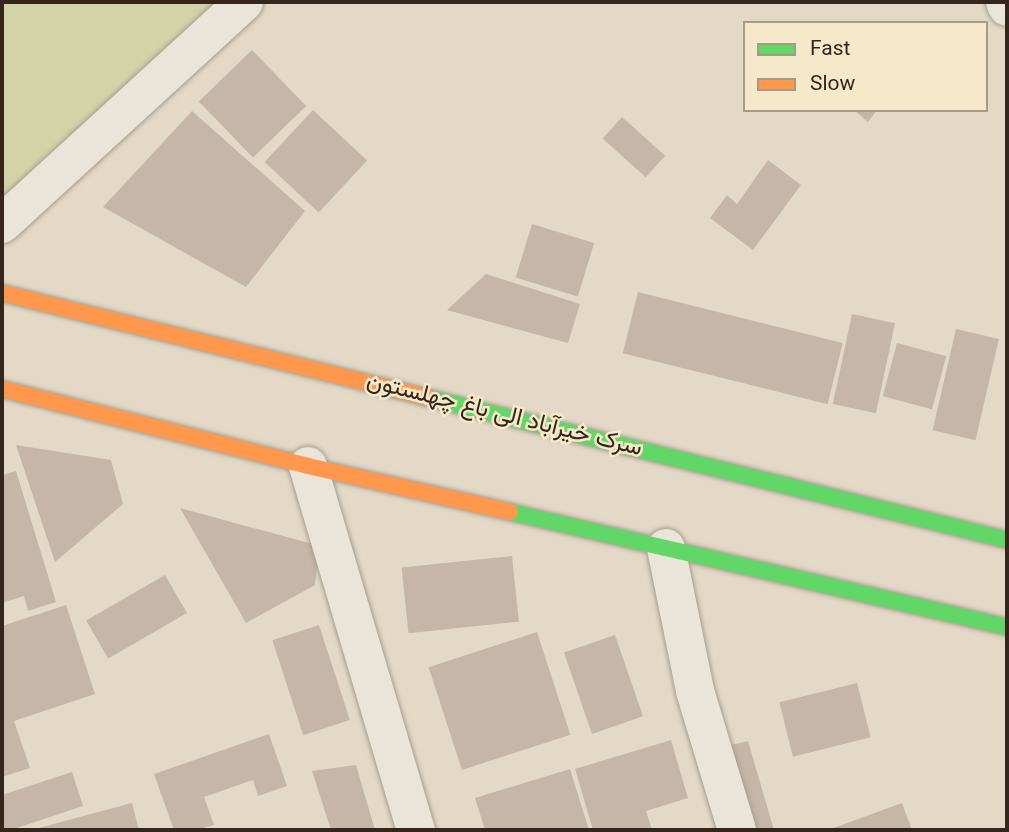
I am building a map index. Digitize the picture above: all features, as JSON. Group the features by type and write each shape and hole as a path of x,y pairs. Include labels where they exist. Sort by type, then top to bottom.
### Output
{"main road":[{"name":"سرک خیرآباد الی باغ چهلستون","path":"2,293 1007,540"},
{"path":"2,389 308,466 1007,627"}],"street":[{"path":"2,223 244,2"},
{"path":"1005,2 1007,7"},
{"path":"308,466 416,830"},
{"path":"666,548 695,691 737,830"}],"shaded area":[{"path":"2,2 248,2 2,223"}],"building":[{"path":"252,50 306,106 253,158 199,101"},
{"path":"313,110 367,160 319,212 265,162"},
{"path":"192,111 305,211 246,287 103,207"},
{"path":"856,112 876,112 868,122"},
{"path":"622,117 665,156 646,177 603,139"},
{"path":"768,160 801,185 753,250 710,218 727,195 737,204"},
{"path":"532,224 594,243 578,297 516,278"},
{"path":"486,274 580,304 568,343 447,310"},
{"path":"638,292 843,343 827,404 623,353"},
{"path":"852,314 895,323 876,413 833,404"},
{"path":"956,329 999,339 975,440 933,430"},
{"path":"897,343 946,356 932,409 883,396"},
{"path":"16,445 111,460 123,504 55,562"},
{"path":"16,471 56,602 28,611 24,596 2,603 2,475"},
{"path":"180,508 320,546 315,585 246,623"},
{"path":"512,556 519,622 409,633 402,568"},
{"path":"165,575 187,613 108,659 86,620"},
{"path":"66,605 95,694 14,721 30,768 2,777 2,626"},
{"path":"319,625 350,720 303,735 272,640"},
{"path":"537,632 570,735 462,770 429,667"},
{"path":"615,635 643,716 592,734 564,653"},
{"path":"857,683 871,737 793,757 779,702"},
{"path":"269,734 287,786 258,796 253,780 204,797 214,825 196,830 174,830 154,774"},
{"path":"671,740 688,798 646,811 652,830 593,830 575,769"},
{"path":"748,741 774,830 755,830 727,746"},
{"path":"356,765 375,830 331,830 312,771"},
{"path":"570,769 589,830 485,830 475,798"},
{"path":"72,772 83,806 11,830 2,830 2,795"},
{"path":"132,803 139,830 35,830 35,829"},
{"path":"902,803 912,830 828,830"}],"traffic: fast":[{"path":"429,398 1007,540"},
{"path":"510,512 1007,627"}],"traffic: slow":[{"path":"2,293 429,398"},
{"path":"2,389 308,466 510,512"}]}
